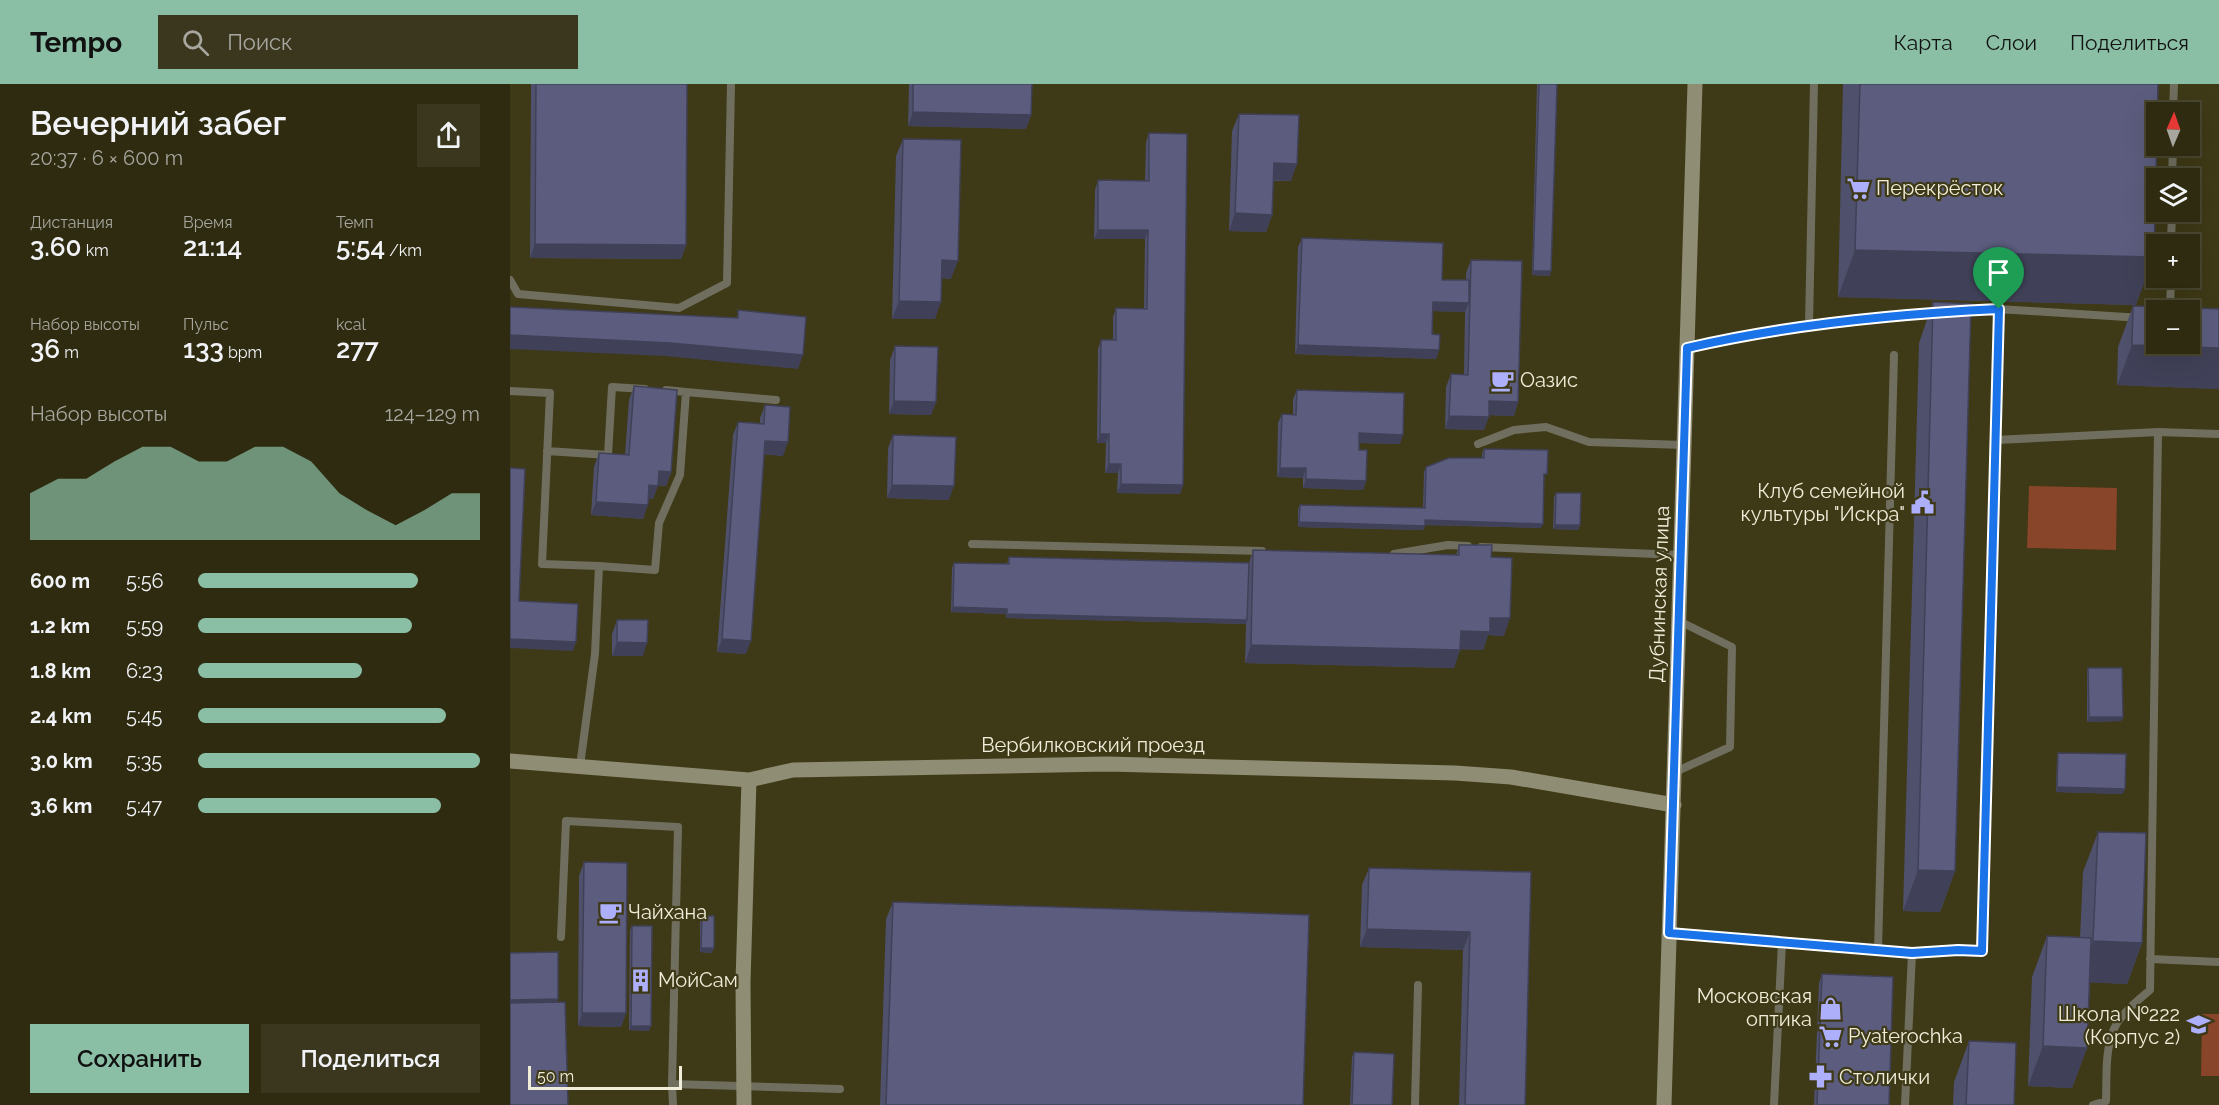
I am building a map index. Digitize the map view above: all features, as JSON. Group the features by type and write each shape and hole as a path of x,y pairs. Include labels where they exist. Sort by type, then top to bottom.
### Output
{"street":[{"name":"Дубнинская улица","path":"1664,1105 1695,84"},
{"name":"Вербилковский проезд","path":"510,761 749,780 793,770 1107,764 1455,773 1511,777 1674,805"},
{"path":"744,1105 744,982 749,780"}],"lane":[{"path":"510,280 518,294 679,308 727,283 731,84"},
{"path":"1809,325 1814,84"},
{"path":"2173,102 2174,84"},
{"path":"1687,348 1750,334 1809,325 1926,312 1999,309 2146,318"},
{"path":"1669,933 1912,953 1982,951 1999,309"},
{"path":"1878,950 1894,355"},
{"path":"547,451 608,455 612,387 776,400"},
{"path":"510,391 550,393 542,564 655,570 659,523 680,475 686,392"},
{"path":"1478,444 1514,430 1546,428 1589,442 1684,445"},
{"path":"1996,440 2158,432 2219,434"},
{"path":"2093,1105 2106,1101 2109,1047 2116,1024 2129,1008 2150,990 2158,432"},
{"path":"972,544 1270,551"},
{"path":"1389,554 1401,554 1448,545 1681,555"},
{"path":"580,766 595,654 599,566"},
{"path":"1675,772 1730,747 1732,647 1679,621"},
{"path":"561,937 566,821 678,827 673,1105"},
{"path":"1774,1105 1782,942"},
{"path":"1905,1105 1912,953"},
{"path":"2150,959 2219,962"},
{"path":"1415,1105 1418,986"},
{"path":"672,1084 840,1089"}],"shaded area":[{"path":"2029,486 2117,488 2116,550 2027,548"},
{"path":"2202,1014 2219,1014 2219,1076 2201,1076"}],"building":[{"path":"536,84 687,84 686,245 535,244"},
{"path":"913,84 1032,84 1031,115 913,112"},
{"path":"1539,84 1557,84 1551,271 1533,271"},
{"path":"1860,84 2158,84 2158,102 2146,102 2146,156 2156,156 2156,168 2146,168 2146,222 2155,222 2155,234 2146,234 2146,257 1855,250"},
{"path":"1239,114 1299,115 1297,164 1274,163 1272,215 1235,213"},
{"path":"1149,133 1187,134 1183,485 1121,484 1121,464 1109,464 1109,434 1100,434 1101,340 1116,340 1116,308 1147,309 1148,230 1098,230 1098,180 1149,181"},
{"path":"903,139 961,140 958,261 942,260 941,302 899,301"},
{"path":"1302,238 1443,243 1442,280 1469,280 1469,303 1433,302 1432,334 1440,335 1439,350 1298,345"},
{"path":"1471,260 1522,261 1518,402 1489,401 1489,417 1449,416 1451,374 1468,375"},
{"path":"1933,302 1971,304 1955,871 1918,870"},
{"path":"2133,306 2146,306 2146,345 2132,345"},
{"path":"510,307 738,318 738,310 806,317 803,355 670,343 510,335"},
{"path":"2200,308 2219,309 2219,348 2200,347"},
{"path":"895,346 938,347 936,402 894,401"},
{"path":"634,386 677,390 671,472 659,471 658,486 649,485 648,505 596,502 599,453 629,455"},
{"path":"1297,390 1404,393 1403,435 1359,433 1359,450 1367,450 1366,481 1306,479 1306,468 1280,468 1282,414 1296,415"},
{"path":"765,405 790,407 788,442 765,441 751,641 722,639 738,422 764,424"},
{"path":"893,435 956,437 954,486 892,485"},
{"path":"1484,449 1548,450 1547,474 1544,474 1543,524 1425,520 1425,526 1299,522 1300,505 1425,508 1426,467 1449,458 1484,458"},
{"path":"510,468 525,469 519,601 578,604 576,642 510,639"},
{"path":"1556,493 1581,493 1580,525 1555,525"},
{"path":"1459,545 1492,545 1491,557 1512,558 1510,618 1490,618 1490,632 1461,631 1460,650 1251,645 1253,550 1459,555"},
{"path":"1009,557 1249,563 1247,620 1007,614 1007,609 953,607 954,563 1009,564"},
{"path":"617,620 648,620 647,643 617,642"},
{"path":"2088,668 2122,668 2123,717 2089,717"},
{"path":"2058,753 2126,754 2125,789 2057,787"},
{"path":"2098,832 2146,833 2142,943 2093,941"},
{"path":"584,862 627,863 626,1013 582,1013"},
{"path":"1369,868 1531,872 1525,1105 1465,1105 1470,932 1367,929"},
{"path":"893,902 1309,915 1303,1105 886,1105"},
{"path":"702,916 714,916 714,948 701,948"},
{"name":"МойСам","path":"632,926 652,926 651,1026 631,1026"},
{"path":"2047,936 2091,938 2087,1048 2043,1046"},
{"path":"558,952 558,999 510,1000 510,953"},
{"path":"1822,974 1893,977 1889,1105 1817,1105"},
{"path":"565,1002 568,1105 510,1105 510,1003"},
{"path":"1969,1041 2016,1043 2014,1105 1966,1105"},
{"path":"1354,1052 1394,1054 1392,1105 1352,1105"}],"place":[{"name":"Перекрёсток","path":"1858,188"},
{"name":"Оазис","path":"1502,380"},
{"name":"Клуб семейной культуры \"Искра\"","path":"1923,503"},
{"name":"Чайхана","path":"610,912"},
{"name":"МойСам","path":"640,980"},
{"name":"Московская оптика","path":"1830,1008"},
{"name":"Школа №222 (Корпус 2)","path":"2198,1025"},
{"name":"Pyaterochka","path":"1830,1036"},
{"name":"Столички","path":"1821,1077"}],"route":[{"path":"1999,309 1982,951 1912,953 1669,933 1687,348 1750,334 1809,325 1926,312 1999,309"}]}
